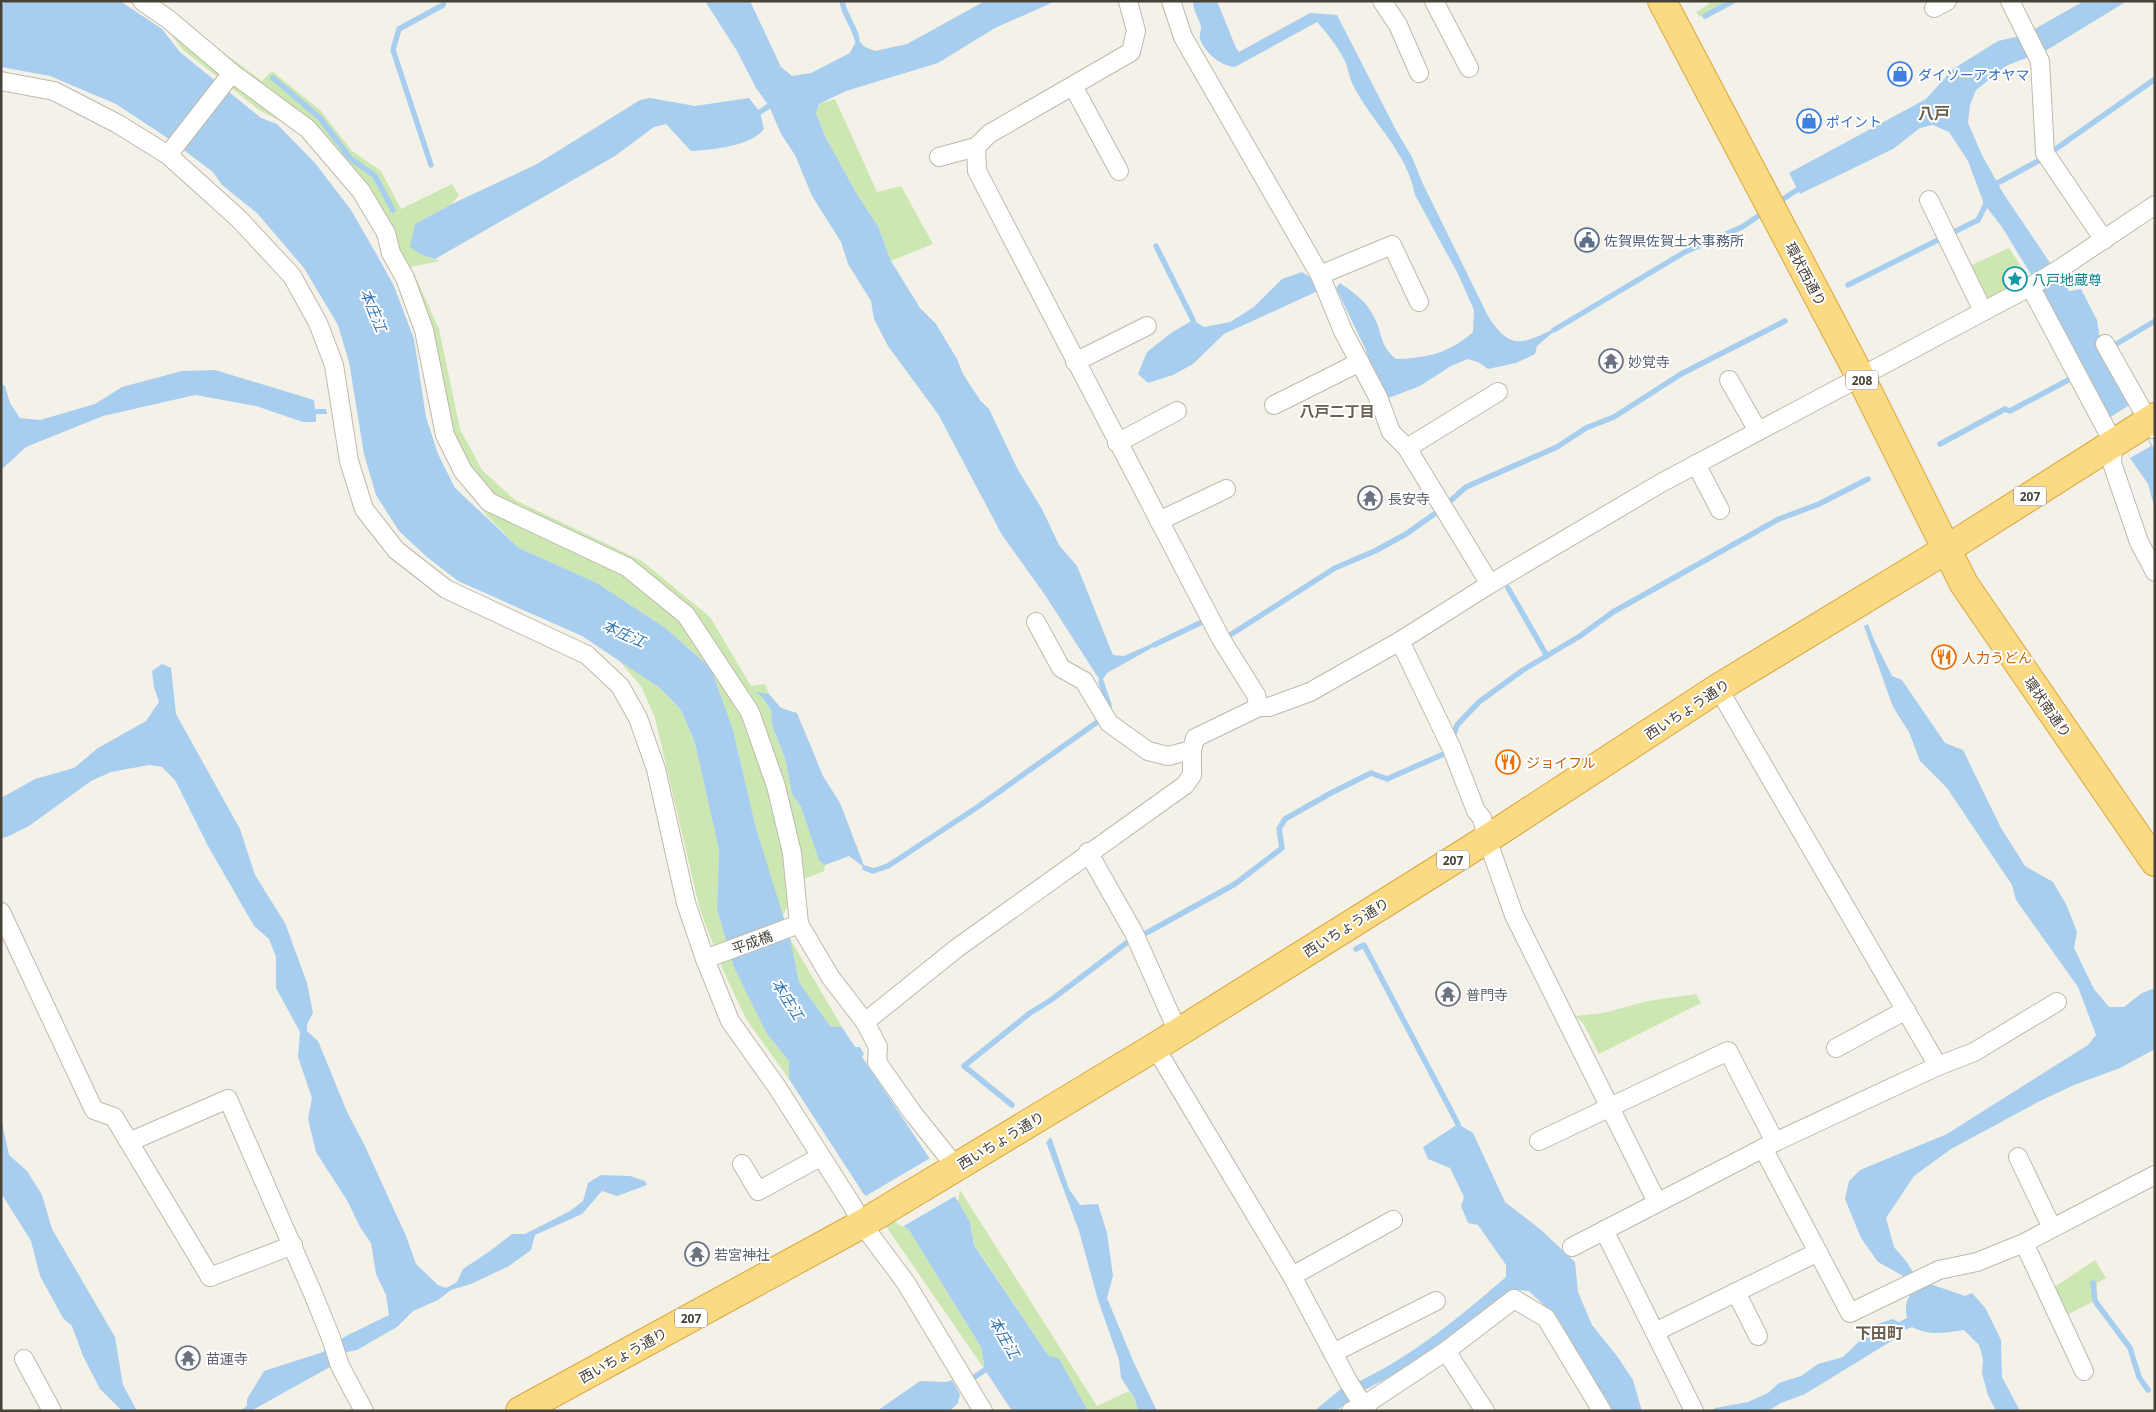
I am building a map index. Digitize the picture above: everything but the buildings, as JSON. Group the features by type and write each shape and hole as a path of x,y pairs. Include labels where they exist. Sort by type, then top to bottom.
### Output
{"highway":[{"name":"環状西通り","path":"1662,1 1860,376 1947,549"},
{"name":"西いちょう通り","path":"528,1409 862,1224 1155,1047 1487,839 1718,688 1947,549 2113,442 2153,423"},
{"name":"環状南通り","path":"1947,549 1964,584 2155,862"}],"street":[{"path":"142,1 232,73 308,129 361,191 386,233 391,253 405,278 424,330 445,435 463,471 489,502 627,568 686,615 750,712 776,786 792,853 799,924 831,978 865,1022 878,1047 877,1062 912,1112 956,1167"},
{"path":"939,157 976,147 989,134 1131,52 1136,32 1128,1"},
{"path":"1171,1 1183,37 1320,275 1343,331 1378,397 1391,432 1407,448 1490,584"},
{"path":"1382,1 1398,25 1419,73"},
{"path":"1434,1 1469,68"},
{"path":"2010,1 2038,57 2046,156 2104,240"},
{"path":"168,155 232,73"},
{"path":"1,81 54,91 118,124 168,155 239,219 292,276 318,323 334,366 349,460 364,509 396,550 446,590 587,655 620,686 638,718 656,769 686,903 705,959 730,1020 777,1087 852,1205 862,1224 906,1283 979,1407"},
{"path":"1073,86 1119,171"},
{"path":"976,147 977,171 1218,634 1256,695 1259,707"},
{"path":"1929,200 1983,311"},
{"path":"865,1022 957,948 1088,852 1185,785 1192,775 1192,750 1195,738 1259,707 1269,707 1310,692 1400,641 1490,584 1661,483 2061,268 2155,205"},
{"path":"1320,275 1392,245 1419,302"},
{"path":"2031,285 2113,442 2112,463 2140,542 2155,572"},
{"path":"1075,362 1147,326"},
{"path":"2105,344 2153,423"},
{"path":"1274,405 1360,362"},
{"path":"1729,380 1758,430"},
{"path":"1407,448 1498,392"},
{"path":"1117,443 1177,411"},
{"path":"1696,464 1720,510"},
{"path":"1159,521 1226,489"},
{"path":"1036,622 1061,668 1084,681 1105,718 1148,751 1168,756 1192,750"},
{"path":"1400,641 1450,745 1476,812 1482,818 1487,839 1514,916 1657,1202"},
{"path":"1718,688 1938,1066"},
{"path":"1088,852 1136,937 1178,1032"},
{"path":"1,912 94,1110 114,1117 210,1277 293,1245"},
{"name":"平成橋","path":"705,959 799,924"},
{"path":"1572,1247 1769,1145 1938,1066 1974,1052 2057,1002"},
{"path":"1836,1048 1906,1010"},
{"path":"1155,1047 1292,1276 1360,1407 1446,1351 1514,1300 1546,1318 1602,1411"},
{"path":"1539,1141 1728,1050 1818,1252 1850,1313 1939,1270 1977,1262 2024,1243 2155,1175"},
{"path":"129,1142 228,1098 293,1245 331,1338 340,1366 364,1411"},
{"path":"742,1164 758,1191 820,1156"},
{"path":"2018,1157 2052,1228"},
{"path":"1292,1276 1394,1220"},
{"path":"1604,1230 1694,1411"},
{"path":"2024,1243 2084,1371"},
{"path":"1654,1332 1818,1252"},
{"path":"1736,1292 1758,1336"},
{"path":"1333,1354 1436,1301"},
{"path":"1446,1351 1485,1411"},
{"path":"24,1359 52,1411"}],"green space":[{"path":"128,1 153,1 262,81 272,71 321,111 352,151 381,171 401,209 452,184 459,195 452,204 415,224 420,254 440,261 411,267 439,329 460,429 482,470 515,500 642,561 710,617 751,686 765,684 769,694 756,693 763,698 771,710 772,725 785,758 792,794 801,807 819,859 825,865 824,871 804,879 782,916 756,828 733,730 711,668 664,627 597,583 519,548 487,516 449,463 434,425 417,334 400,282 367,211 303,133 259,110 182,49 165,26"},
{"path":"1708,1 1728,1 1700,17 1696,12 1709,4"},
{"path":"835,99 877,192 901,186 933,244 891,261 878,226 858,196 826,138 816,113 819,104"},
{"path":"2009,248 2030,280 1987,304 1969,266"},
{"path":"616,657 660,688 681,710 695,743 719,850 717,909 767,1034 789,1061 789,1079 746,1019 723,970 700,910 655,718 641,686"},
{"path":"790,939 842,1027 830,1026 799,982"},
{"path":"1696,994 1701,1003 1599,1054 1583,1023 1575,1016 1603,1013 1648,1001"},
{"path":"960,1190 1097,1406 1129,1391 1135,1399 1138,1411 1088,1411 974,1244 970,1222 958,1201"},
{"path":"863,1193 909,1230 981,1347 985,1370"},
{"path":"2095,1260 2106,1278 2097,1283 2096,1300 2063,1317 2050,1290"}],"water":[{"name":"本庄江","path":"6,1 120,1 162,29 180,52 261,118 277,124 315,163 351,210 394,286 414,339 426,417 438,454 455,488 519,548 597,583 664,627 711,668 733,730 756,828 790,938 799,982 830,1026 842,1027 855,1047 860,1047 864,1054 862,1057 958,1201 970,1222 974,1245 1048,1355 1059,1359 1088,1411 1012,1411 985,1370 981,1347 909,1230 863,1193 789,1079 789,1061 767,1034 734,967 717,909 719,850 695,743 681,710 660,688 582,636 458,581 427,557 399,531 376,495 364,454 349,362 338,325 304,268 257,213 222,185 213,172 169,139 116,104 50,76 1,67 1,6"},
{"path":"705,1 750,1 781,67 792,76 811,73 850,53 857,39 865,47 875,51 907,44 985,1 1056,1 995,28 938,63 846,91 819,104 816,113 826,138 858,196 878,226 891,261 920,308 936,324 957,359 963,374 980,400 989,409 1018,470 1042,509 1059,545 1077,566 1113,655 1124,656 1151,644 1154,645 1107,673 1101,682 1045,595 1002,535 938,414 888,346 874,319 871,301 848,264 841,242 812,196 795,155 781,134 769,106 756,88 737,51"},
{"path":"1193,1 1217,1 1239,52 1310,13 1337,15 1397,132 1412,157 1423,184 1488,316 1504,336 1512,340 1528,340 1560,326 1537,346 1535,354 1516,363 1488,369 1478,362 1468,359 1451,366 1420,386 1386,399 1373,372 1365,348 1336,288 1340,283 1367,305 1376,321 1387,349 1396,359 1428,356 1447,350 1473,332 1474,310 1458,274 1415,195 1405,165 1361,99 1341,54 1317,22 1235,67 1219,61 1202,44 1200,38 1201,27"},
{"path":"2084,1 2127,1 2047,50 2008,65 1976,90 1970,105 1968,123 1982,155 2003,193 2069,291 2081,289 2097,320 2101,346 2155,451 2155,510 2148,484 2130,458 2030,273 2002,227 1984,204 1968,161 1949,132 1933,125 1920,128 1893,149 1800,194 1789,173 1926,99 1953,69 1998,41 2024,35"},
{"path":"650,98 695,106 749,98 760,112 764,129 758,135 741,143 720,148 691,151 666,124 654,127 615,156 435,259 420,254 410,247 415,224 452,204 537,164 640,100"},
{"path":"1302,272 1314,280 1318,291 1224,334 1193,364 1173,375 1148,383 1138,374 1147,352 1171,333 1193,320 1204,327 1230,322 1254,307 1282,279"},
{"path":"215,370 314,400 315,409 326,409 327,414 316,414 316,422 303,422 256,406 195,395 103,416 26,447 1,470 1,384 5,386 10,403 20,418 40,420 95,404 122,387 182,371"},
{"path":"1868,624 1892,676 1902,680 1945,743 1963,750 2001,828 2025,866 2053,882 2066,904 2077,932 2074,948 2094,989 2109,1007 2124,1007 2142,993 2155,988 2155,1049 2120,1068 2074,1085 2040,1101 1951,1149 1914,1176 1886,1218 1894,1247 1906,1261 1923,1288 1930,1284 1965,1296 1972,1293 1986,1309 2001,1340 2002,1377 2020,1411 1996,1411 1988,1395 1982,1373 1983,1359 1979,1345 1964,1330 1931,1333 1912,1327 1899,1332 1898,1337 1805,1394 1781,1403 1768,1411 1711,1411 1715,1408 1748,1402 1768,1393 1779,1383 1801,1376 1818,1364 1843,1357 1877,1324 1893,1319 1899,1322 1907,1318 1906,1303 1914,1291 1905,1277 1878,1262 1861,1238 1845,1199 1849,1181 1860,1170 1947,1134 2088,1045 2096,1035 2078,987 2016,900 2012,885 1947,788 1920,761 1909,732 1893,707 1864,626"},
{"path":"162,664 171,668 176,714 240,829 255,875 285,923 307,983 313,1013 307,1024 307,1031 318,1041 348,1114 364,1144 406,1236 416,1264 438,1285 446,1288 457,1282 463,1269 512,1234 525,1234 570,1211 583,1201 588,1183 601,1175 630,1176 645,1181 647,1185 617,1196 602,1191 582,1214 535,1235 531,1250 509,1266 471,1284 451,1290 438,1300 413,1311 397,1327 357,1350 347,1352 330,1367 251,1411 240,1411 247,1406 247,1399 264,1371 323,1352 346,1336 389,1315 386,1295 376,1274 371,1243 360,1227 348,1202 316,1152 308,1119 312,1098 298,1057 300,1032 276,988 276,957 269,939 254,926 208,846 175,780 162,767 149,765 111,772 91,781 29,826 1,838 1,798 35,779 74,768 98,748 146,721 159,702 154,687 152,671"},
{"path":"755,692 769,694 781,708 797,713 823,776 840,803 865,868 849,856 825,865 819,860 801,807 792,794 785,758 772,725 771,710 763,698"},
{"path":"1,1118 9,1155 27,1171 42,1195 52,1229 115,1337 123,1385 137,1411 122,1411 100,1389 83,1356 72,1326 63,1318 40,1276 31,1241 1,1193"},
{"path":"1458,1124 1473,1133 1505,1202 1540,1229 1575,1262 1578,1292 1592,1325 1617,1356 1633,1380 1642,1411 1613,1411 1557,1318 1529,1291 1515,1290 1501,1297 1408,1367 1363,1391 1336,1411 1314,1411 1341,1389 1346,1390 1422,1344 1465,1312 1506,1277 1506,1265 1478,1225 1468,1223 1461,1206 1464,1197 1450,1168 1428,1159 1423,1147"},
{"path":"1051,1137 1069,1189 1080,1205 1098,1204 1107,1233 1113,1276 1107,1298 1134,1363 1157,1411 1138,1411 1135,1399 1121,1378 1119,1360 1098,1300 1079,1231 1046,1142"},
{"path":"952,1380 960,1394 958,1403 950,1411 877,1411 920,1381 946,1382"}],"pier":[{"path":"2131,404 2151,446 2130,458 2109,418"},
{"path":"932,1157 957,1195 902,1227 864,1197"}],"waterway":[{"path":"431,165 393,50 399,29 443,5 444,1"},
{"path":"842,1 857,39"},
{"path":"1705,16 1733,1"},
{"path":"273,78 320,118 350,158 375,176 393,210"},
{"path":"1992,186 2040,160 2155,79"},
{"path":"760,112 769,106"},
{"path":"1777,203 1803,186"},
{"path":"1848,285 1978,220 1988,200"},
{"path":"1554,330 1685,252 1742,227 1766,211"},
{"path":"1156,246 1193,320"},
{"path":"1223,636 1230,635 1335,568 1375,551 1406,534 1440,510 1466,487 1557,447 1586,428 1614,417 1681,374 1785,321"},
{"path":"2113,346 2155,321"},
{"path":"1940,444 2005,409 2010,411 2072,378"},
{"path":"1452,740 1457,725 1479,702 1523,670 1580,636 1613,612 1779,519 1819,504 1868,479"},
{"path":"1508,588 1547,656"},
{"path":"1154,645 1202,622 1208,624"},
{"path":"1101,682 1109,705 1108,711"},
{"path":"865,868 873,871 888,866 979,806 1103,718"},
{"path":"1012,1105 964,1066 1030,1013 1051,1000 1129,941 1235,884 1282,848 1279,829 1285,819 1371,773 1387,779 1446,753 1448,748"},
{"path":"1356,949 1364,945 1458,1124"},
{"path":"2093,1283 2095,1301 2130,1348 2139,1377 2148,1390"},
{"path":"967,1382 985,1370 992,1369"}],"place":[{"name":"ダイソーアオヤマ","path":"1900,74"},
{"name":"ポイント","path":"1809,121"},
{"name":"佐賀県佐賀土木事務所","path":"1587,240"},
{"name":"八戸地蔵尊","path":"2015,279"},
{"name":"妙覚寺","path":"1611,361"},
{"name":"長安寺","path":"1370,498"},
{"name":"人力うどん","path":"1944,657"},
{"name":"ジョイフル","path":"1508,762"},
{"name":"普門寺","path":"1448,994"},
{"name":"若宮神社","path":"697,1254"},
{"name":"苗運寺","path":"188,1358"}],"district":[{"name":"八戸","path":"1934,113"},
{"name":"八戸二丁目","path":"1337,411"},
{"name":"下田町","path":"1879,1333"}]}
